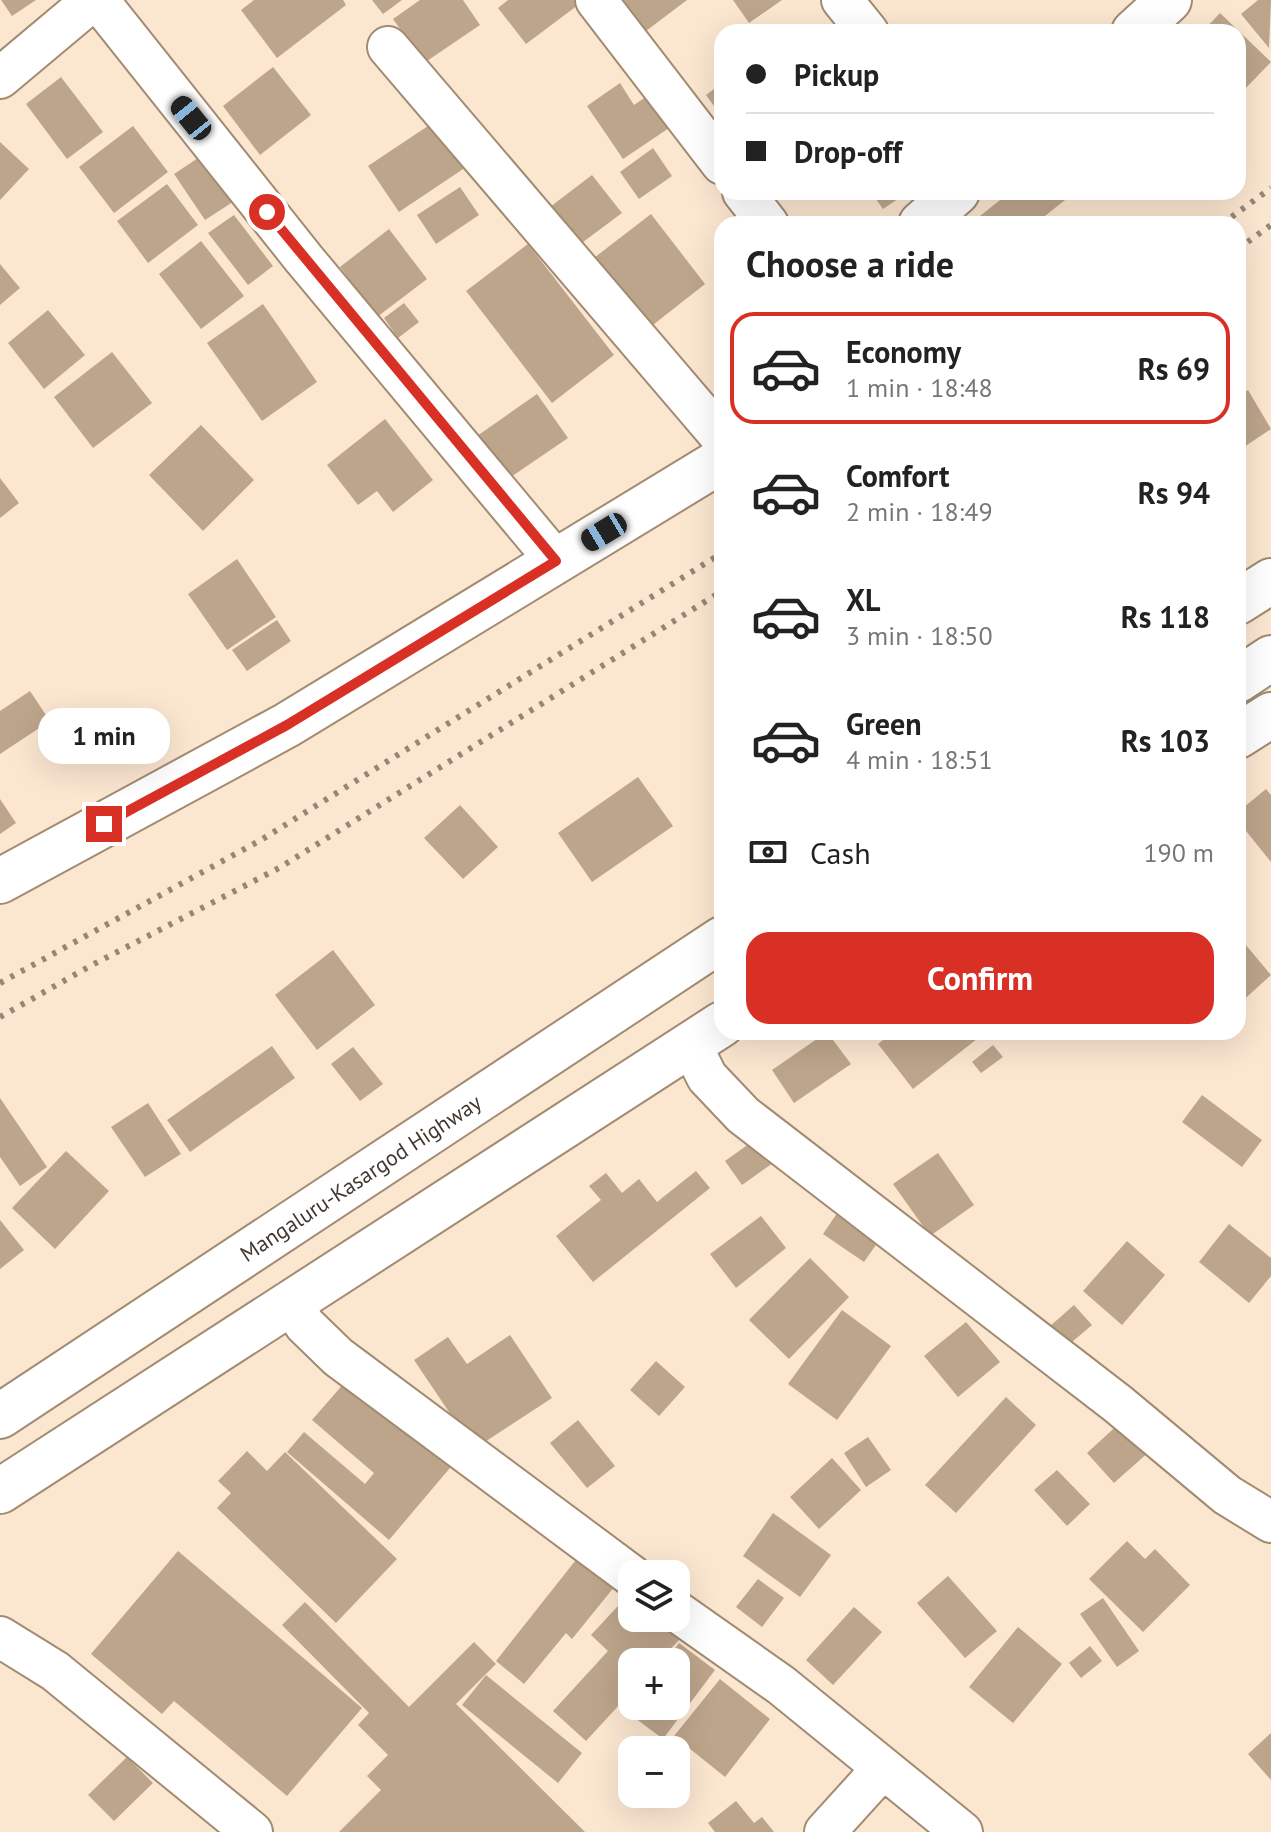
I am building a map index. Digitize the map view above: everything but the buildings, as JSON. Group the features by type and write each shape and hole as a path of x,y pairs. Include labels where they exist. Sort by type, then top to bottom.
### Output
{"main road":[{"path":"1143,24 1169,0"},
{"path":"930,216 948,200"},
{"path":"0,881 287,725 714,465"},
{"path":"1246,597 1271,581"},
{"path":"1246,675 1271,658"},
{"path":"1246,731 1271,715"},
{"name":"Mangaluru-Kasargod Highway","path":"0,1416 714,944"},
{"path":"0,1491 707,1035"}],"street":[{"path":"0,78 95,0 304,259 556,561"},
{"path":"596,0 714,154"},
{"path":"842,0 862,24"},
{"path":"388,47 714,429"},
{"path":"749,200 762,216"},
{"path":"707,1035 707,1077 743,1115 1118,1404 1227,1495 1271,1522"},
{"path":"291,1303 305,1325 338,1357 618,1566"},
{"path":"690,1621 770,1677 962,1832"},
{"path":"0,1637 55,1671 252,1832"},
{"path":"825,1832 883,1768"}],"railway":[{"path":"1233,216 1271,188"},
{"path":"1246,243 1271,225"},
{"path":"0,983 261,840 714,558"},
{"path":"0,1017 92,965 279,868 714,596"}],"route":[{"path":"104,824 287,725 556,561 267,212"}]}
